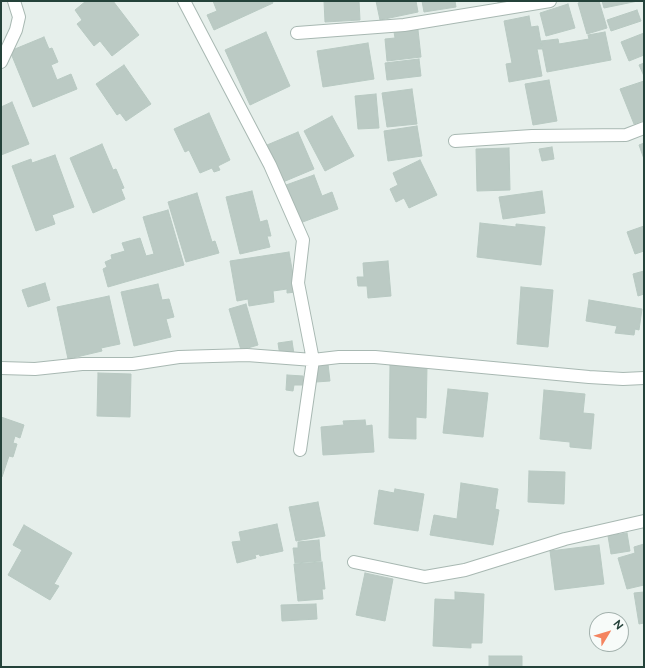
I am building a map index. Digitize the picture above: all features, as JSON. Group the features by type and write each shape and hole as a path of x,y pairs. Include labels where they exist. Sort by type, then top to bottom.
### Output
{"street":[{"path":"1,62 16,30 19,17 14,1"},
{"path":"184,1 270,165 303,240 298,283 313,360 300,450"},
{"path":"297,33 404,25 550,1"},
{"path":"455,141 532,136 626,135 644,128"},
{"path":"1,368 34,368 82,364 133,364 179,357 248,355 313,360 339,357 382,358 590,377 644,378"},
{"path":"354,562 425,577 465,570 565,538 644,521"}],"building":[{"path":"86,1 113,1 139,35 112,56 100,41 94,46 77,24 82,20 75,10"},
{"path":"213,1 272,1 273,3 214,30 207,15 217,11"},
{"path":"324,1 359,1 360,20 325,22"},
{"path":"376,1 416,1 418,12 380,20"},
{"path":"422,1 455,1 456,7 424,12"},
{"path":"498,1 513,1 498,4"},
{"path":"585,1 599,1 607,28 587,34 578,3"},
{"path":"602,1 638,1 604,8"},
{"path":"568,4 575,28 546,36 540,13"},
{"path":"637,10 641,21 611,31 607,20"},
{"path":"529,16 531,27 538,26 542,49 537,49 542,76 509,82 506,64 512,63 504,21"},
{"path":"418,30 421,57 387,61 385,39 395,38 394,32"},
{"path":"266,32 290,86 250,105 225,50"},
{"path":"605,32 611,60 547,72 541,41 558,39 559,44 589,39 588,35"},
{"path":"644,33 644,55 629,61 621,42"},
{"path":"44,37 49,49 52,48 58,62 51,65 57,80 71,74 77,89 33,107 10,51"},
{"path":"368,43 374,79 323,87 317,51"},
{"path":"419,59 421,76 387,80 385,63"},
{"path":"644,63 644,76 639,65"},
{"path":"124,65 151,104 126,121 120,113 117,115 96,84"},
{"path":"549,80 557,121 533,125 525,84"},
{"path":"644,81 644,120 634,124 620,89"},
{"path":"412,89 417,124 387,127 382,93"},
{"path":"376,94 379,128 358,129 355,96"},
{"path":"12,102 29,144 1,155 1,107"},
{"path":"209,113 230,160 218,166 220,170 214,172 212,168 200,173 189,150 185,152 174,129"},
{"path":"332,116 354,156 325,171 304,131"},
{"path":"417,126 422,156 388,161 384,131"},
{"path":"298,132 314,169 283,182 267,145"},
{"path":"644,143 644,159 639,145"},
{"path":"102,144 113,170 116,169 124,188 121,189 125,199 93,213 70,158"},
{"path":"552,147 554,159 542,161 539,149"},
{"path":"509,148 510,190 477,191 476,149"},
{"path":"55,155 74,207 52,215 55,224 36,231 12,166 31,159 32,163"},
{"path":"420,160 437,195 409,208 404,198 396,202 390,189 398,185 393,173"},
{"path":"314,175 322,196 332,192 338,209 300,223 286,185"},
{"path":"252,191 260,222 267,220 271,236 267,236 270,247 240,254 226,197"},
{"path":"542,191 545,213 503,219 499,197"},
{"path":"197,193 212,242 215,241 219,253 186,262 168,202"},
{"path":"168,210 184,265 108,287 103,269 107,267 105,262 112,259 111,255 125,251 122,243 140,238 146,256 154,254 143,217"},
{"path":"480,223 516,227 516,224 545,227 541,265 477,257"},
{"path":"644,226 644,251 635,254 627,232"},
{"path":"289,252 296,292 287,293 287,289 273,291 274,302 249,306 248,299 237,301 230,261"},
{"path":"388,261 391,296 368,298 367,286 358,286 357,277 364,277 363,263"},
{"path":"644,271 644,294 638,296 633,274"},
{"path":"45,283 50,300 28,307 22,290"},
{"path":"158,284 162,300 169,299 174,317 166,319 171,337 134,346 121,292"},
{"path":"521,287 553,290 548,347 517,344"},
{"path":"109,296 120,344 101,348 102,351 68,359 57,307"},
{"path":"589,300 642,309 639,330 635,329 634,335 615,333 617,326 586,321"},
{"path":"246,304 258,345 241,350 229,309"},
{"path":"292,341 294,354 280,356 278,343"},
{"path":"328,364 330,381 316,382 314,366"},
{"path":"390,365 427,366 426,418 416,417 416,439 389,438"},
{"path":"98,373 131,374 130,417 97,416"},
{"path":"287,375 303,376 303,385 294,385 293,391 286,390"},
{"path":"448,389 488,393 483,437 443,433"},
{"path":"544,390 585,394 583,413 594,414 591,449 570,447 570,442 540,439"},
{"path":"1,417 24,425 20,438 15,436 13,443 17,444 13,457 9,456 2,477 1,476"},
{"path":"365,420 366,426 372,425 374,452 323,455 321,427 344,425 343,421"},
{"path":"529,471 565,472 564,504 528,502"},
{"path":"461,483 498,489 495,509 499,510 493,545 430,535 434,515 457,519"},
{"path":"395,489 424,494 418,531 374,524 379,490 394,493"},
{"path":"318,502 325,536 296,541 289,507"},
{"path":"277,524 283,551 260,556 259,554 255,555 256,558 237,563 232,542 241,541 239,532"},
{"path":"24,525 72,553 54,584 59,586 50,600 8,575 22,550 13,545"},
{"path":"627,533 630,551 611,554 608,536"},
{"path":"319,540 321,561 295,563 293,548 298,548 298,542"},
{"path":"644,544 644,585 627,589 618,558 635,553 634,547"},
{"path":"599,545 604,584 555,590 550,551"},
{"path":"322,562 325,589 322,589 323,599 298,601 294,564"},
{"path":"365,573 393,579 385,621 356,615"},
{"path":"455,592 484,594 482,643 471,643 471,648 433,646 435,599 455,600"},
{"path":"644,592 644,623 639,624 634,593"},
{"path":"316,604 317,619 282,621 281,605"},
{"path":"489,656 522,656 522,667 489,667"}]}
